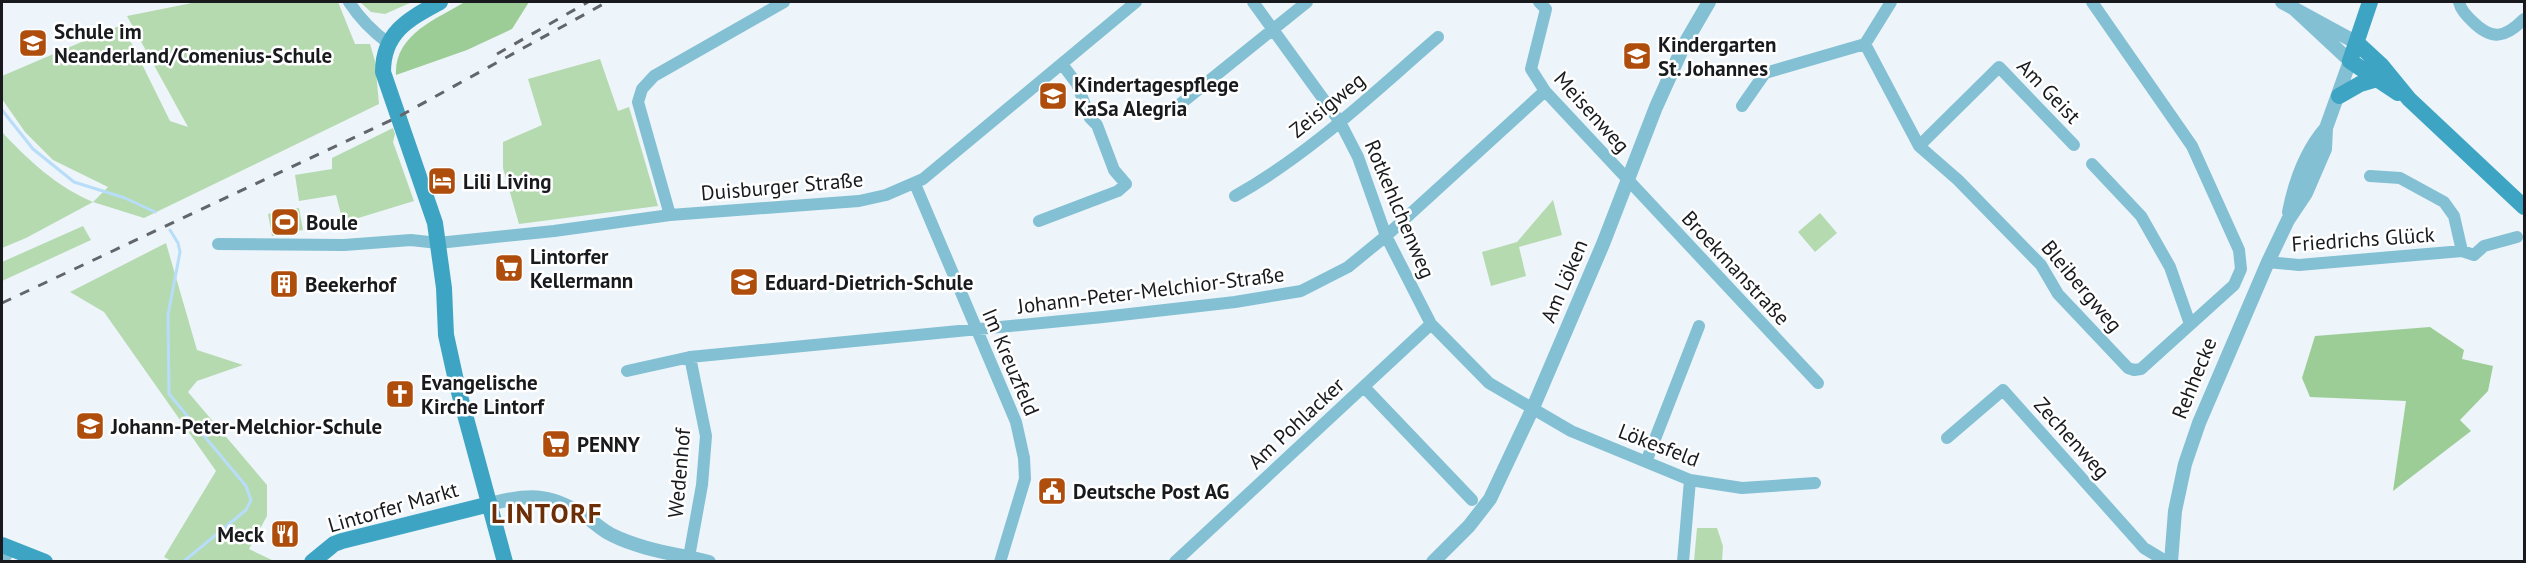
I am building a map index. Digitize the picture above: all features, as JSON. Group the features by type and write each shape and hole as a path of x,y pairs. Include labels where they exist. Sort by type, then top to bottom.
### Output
{"main road":[{"path":"440,2 413,17 397,31 386,50 382,72 426,191 438,243 446,335 457,385 505,561"},
{"name":"Rehhecke","path":"2350,61 2370,2"},
{"path":"2357,43 2382,66 2409,99 2524,207"},
{"path":"2350,61 2409,99"},
{"path":"2339,96 2360,84 2376,79"},
{"name":"Lintorfer Markt","path":"312,561 327,548 342,541 490,504"},
{"path":"5,551 45,561"}],"street":[{"path":"349,2 386,50"},
{"path":"670,215 638,102 642,89 654,76 784,2"},
{"name":"Duisburger Straße","path":"218,244 344,245 411,240 438,243 554,231 670,215 859,201 886,195 915,184 1136,2"},
{"name":"Rotkehlchenweg","path":"1253,2 1340,122 1368,182 1386,236 1431,324 1489,383 1532,410"},
{"path":"1179,105 1307,2"},
{"name":"Meisenweg","path":"1539,2 1546,9 1531,69 1545,91 1627,180"},
{"name":"Am Löken","path":"1433,561 1483,510 1532,410 1684,45 1709,2"},
{"path":"1742,106 1765,73 1864,44 1891,2"},
{"name":"Bleibergweg","path":"1864,44 1919,146 1958,180 2041,266 2058,294 2128,368 2141,369 2226,293 2239,278 2241,269 2239,250 2192,146 2092,2"},
{"path":"2459,2 2463,13 2480,29 2492,35 2505,34 2524,19"},
{"path":"2286,4 2357,43"},
{"path":"2286,4 2350,61"},
{"name":"Zeisigweg","path":"1235,196 1268,178 1340,122 1438,37"},
{"name":"Rehhecke","path":"2169,561 2175,511 2185,464 2199,423 2268,262 2288,220 2306,193 2325,149 2326,128 2350,61"},
{"path":"1039,222 1118,191 1126,184 1114,170 1097,125 1090,118 1077,84 1062,64"},
{"name":"Am Geist","path":"1919,146 1999,67 2074,145"},
{"name":"Johann-Peter-Melchior-Straße","path":"627,371 690,357 976,330 1235,302 1301,291 1322,283 1348,267 1386,236 1545,91"},
{"path":"2092,164 2141,216 2170,267 2190,324"},
{"name":"Friedrichs Glück","path":"2370,176 2400,178 2444,202 2454,216 2462,251"},
{"name":"Broekmanstraße","path":"1627,180 1818,383"},
{"name":"Im Kreuzfeld","path":"915,184 1016,422 1024,458 1025,479 1000,561"},
{"name":"Friedrichs Glück","path":"2268,262 2299,265 2462,251 2474,255 2484,246 2517,237"},
{"name":"Am Pohlacker","path":"1175,561 1431,324"},
{"path":"1646,462 1700,326"},
{"name":"Wedenhof","path":"689,557 702,485 705,436 701,405 690,357"},
{"name":"Am Pohlacker","path":"1365,387 1472,500"},
{"name":"Zechenweg","path":"1947,438 2003,390 2144,548 2169,561"},
{"name":"Lökesfeld","path":"1532,410 1571,431 1690,480 1742,488 1815,483"},
{"path":"1683,561 1690,480"},
{"path":"490,504 528,495 551,499 582,514 609,534 653,549 709,561"}],"green space":[{"path":"197,2 338,2 355,44 370,44 375,61 379,104 144,218 93,202 108,187 53,160 25,132 2,99 2,76 119,26 132,44 170,121 188,127 127,16"},
{"path":"360,2 412,2 385,14 371,12"},
{"path":"465,2 529,2 512,29 467,50 396,75 397,61 409,39 430,22"},
{"path":"600,59 618,111 629,107 658,206 519,224 503,168 503,142 542,125 528,79"},
{"path":"393,128 395,134 393,142 414,201 355,219 356,224 344,226 336,195 299,201 295,175 332,169 332,158"},
{"path":"2,132 22,153 55,181 93,202 26,238 2,248"},
{"path":"1553,200 1562,235 1519,247 1526,276 1491,286 1482,252 1517,242"},
{"name":"Boule","path":"299,208 303,230 272,236 268,214"},
{"path":"1820,213 1837,233 1815,252 1798,232"},
{"path":"83,226 91,240 2,281 2,262"},
{"path":"166,243 197,350 243,365 197,381 188,392 267,485 267,516 249,549 274,561 173,562 164,557 216,471 104,312 70,292"},
{"path":"2430,327 2464,350 2462,359 2493,366 2488,391 2460,420 2471,431 2393,491 2406,401 2310,397 2302,378 2315,336"},
{"path":"1697,528 1717,528 1723,546 1722,561 1694,561"}],"waterway":[{"path":"2,110 33,149 74,182 125,198 155,212"},
{"path":"170,230 178,243 180,252 168,315 169,394 246,486 251,500 246,510 183,562"}],"railway":[{"path":"497,54 588,2"},
{"path":"2,303 398,117 607,2"}],"place":[{"name":"Schule im Neanderland/Comenius-Schule","path":"33,43"},
{"name":"Kindergarten St. Johannes","path":"1637,56"},
{"name":"Kindertagespflege KaSa Alegria","path":"1053,96"},
{"name":"Lili Living","path":"442,181"},
{"name":"Boule","path":"285,222"},
{"name":"Lintorfer Kellermann","path":"509,268"},
{"name":"Eduard-Dietrich-Schule","path":"744,282"},
{"name":"Beekerhof","path":"284,284"},
{"name":"Evangelische Kirche Lintorf","path":"400,394"},
{"name":"Johann-Peter-Melchior-Schule","path":"90,426"},
{"name":"PENNY","path":"556,444"},
{"name":"Deutsche Post AG","path":"1052,491"},
{"name":"Meck","path":"285,534"}],"district":[{"name":"LINTORF","path":"547,513"}]}
